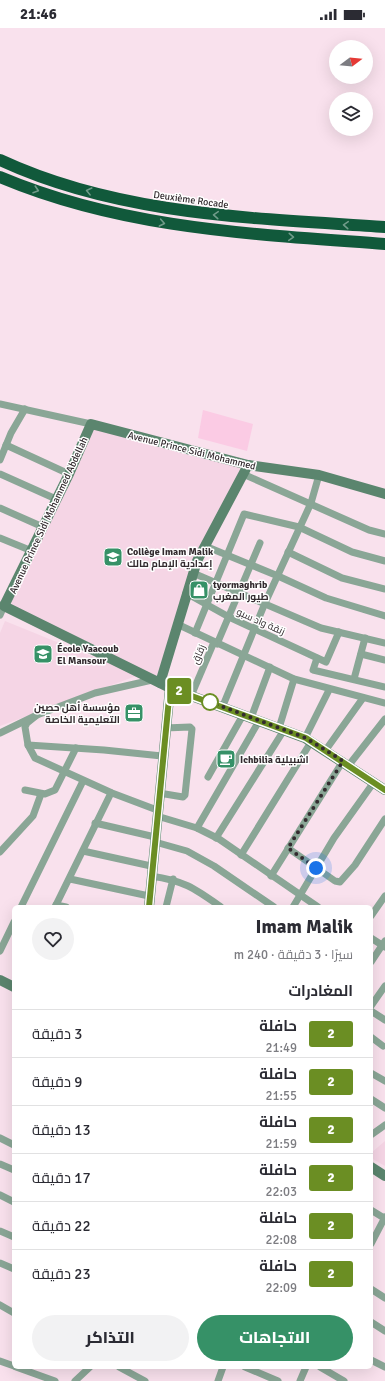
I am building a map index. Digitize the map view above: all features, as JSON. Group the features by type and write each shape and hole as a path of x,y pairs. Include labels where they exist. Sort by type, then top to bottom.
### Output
{"highway":[{"name":"Deuxième Rocade","path":"0,160 73,187 140,203 210,215 385,227"},
{"path":"0,177 21,186 104,212 174,226 244,234 385,244"}],"street":[{"name":"Avenue Prince Sidi Mohammed","path":"0,404 91,424 248,465 319,475 385,494"},
{"path":"0,460 6,445 25,409"},
{"name":"Avenue Prince Sidi Mohammed Abdellah","path":"91,424 32,551 1,608 156,682 308,740 346,763 385,790"},
{"path":"6,445 69,474"},
{"path":"0,733 37,715 95,693 156,682 177,624 193,573 205,546 248,465"},
{"path":"0,474 56,499"},
{"path":"243,474 369,530 385,534"},
{"path":"222,708 265,603 311,503 319,475"},
{"path":"0,508 43,527"},
{"path":"194,633 244,514 299,527 352,552 385,561"},
{"path":"0,538 32,551"},
{"name":"زقاق","path":"191,696 229,617 260,543"},
{"path":"205,546 278,576 326,598 385,616"},
{"path":"288,552 342,578 385,589"},
{"path":"193,573 321,628 385,643"},
{"name":"زنقة واد سبو","path":"186,593 229,617 317,658"},
{"path":"177,624 294,679 329,690 385,703"},
{"path":"339,632 326,662 317,658 313,670 385,687"},
{"path":"354,679 365,638"},
{"path":"361,654 385,660"},
{"path":"197,828 251,718 270,667"},
{"path":"216,838 282,729 294,679"},
{"path":"148,905 170,688"},
{"path":"241,855 308,740 329,690"},
{"path":"325,751 363,698"},
{"path":"37,715 27,723 25,727 28,746 35,758 110,793 197,828 216,838 315,905"},
{"path":"208,777 251,718"},
{"path":"271,876 288,848 346,763 385,719"},
{"path":"159,793 183,797 185,795 192,730 192,727 165,728"},
{"path":"28,746 76,748 162,756"},
{"path":"25,790 41,794 49,793 55,790 76,748"},
{"path":"22,905 83,781"},
{"path":"295,905 316,868 374,782"},
{"path":"56,905 70,879 110,793"},
{"path":"0,852 33,816 41,794"},
{"path":"288,848 335,881 342,881 355,865 385,819"},
{"path":"95,823 155,839 187,851 214,866 271,905"},
{"path":"83,850 173,879 190,886 218,905"},
{"path":"70,879 149,896"},
{"path":"166,905 173,879"},
{"path":"373,913 385,896"},
{"path":"0,951 12,926"},
{"path":"373,939 384,944 373,959"},
{"path":"0,980 12,985"},
{"path":"373,1003 385,986"},
{"path":"373,1012 385,1020"},
{"path":"373,1038 383,1046"},
{"path":"373,1074 385,1081"},
{"path":"373,1100 385,1108"},
{"path":"373,1134 385,1126"},
{"path":"0,1138 12,1144"},
{"path":"0,1164 12,1169"},
{"path":"373,1170 385,1176"},
{"path":"0,1195 12,1201"},
{"path":"373,1211 384,1218 373,1240"},
{"path":"0,1231 12,1236"},
{"path":"0,1263 12,1268"},
{"path":"373,1290 385,1298"},
{"path":"0,1305 12,1312"},
{"path":"373,1323 385,1331"},
{"path":"0,1361 12,1366"},
{"path":"373,1361 385,1367"},
{"path":"21,1369 54,1381"},
{"path":"76,1381 88,1369"},
{"path":"123,1369 145,1381"},
{"path":"221,1380 223,1369"},
{"path":"250,1369 278,1381"},
{"path":"300,1381 305,1369"},
{"path":"323,1369 344,1381"}],"shaded area":[{"path":"203,410 253,424 247,451 198,438"},
{"name":"Collège Imam Malik إعدادية الإمام مالك","path":"86,427 247,465 197,561 159,685 139,675 0,726 0,633 5,621 133,673 10,607 29,554"},
{"path":"385,1141 385,1166 373,1159 373,1151"}],"bus line":[{"name":"2","path":"149,905 151,866 155,842 162,756 170,688 306,738 385,790"}],"place":[{"name":"Collège Imam Malik إعدادية الإمام مالك","path":"113,557"},
{"name":"tyormaghrib طيور المغرب","path":"199,590"},
{"name":"École Yaacoub El Mansour","path":"43,654"},
{"name":"مؤسسة أهل حصين التعليمية الخاصة","path":"134,713"},
{"name":"Ichbilia اشبيلية","path":"226,759"}],"route":[{"path":"210,702 222,708 306,738 343,761 288,848 316,868"}]}
